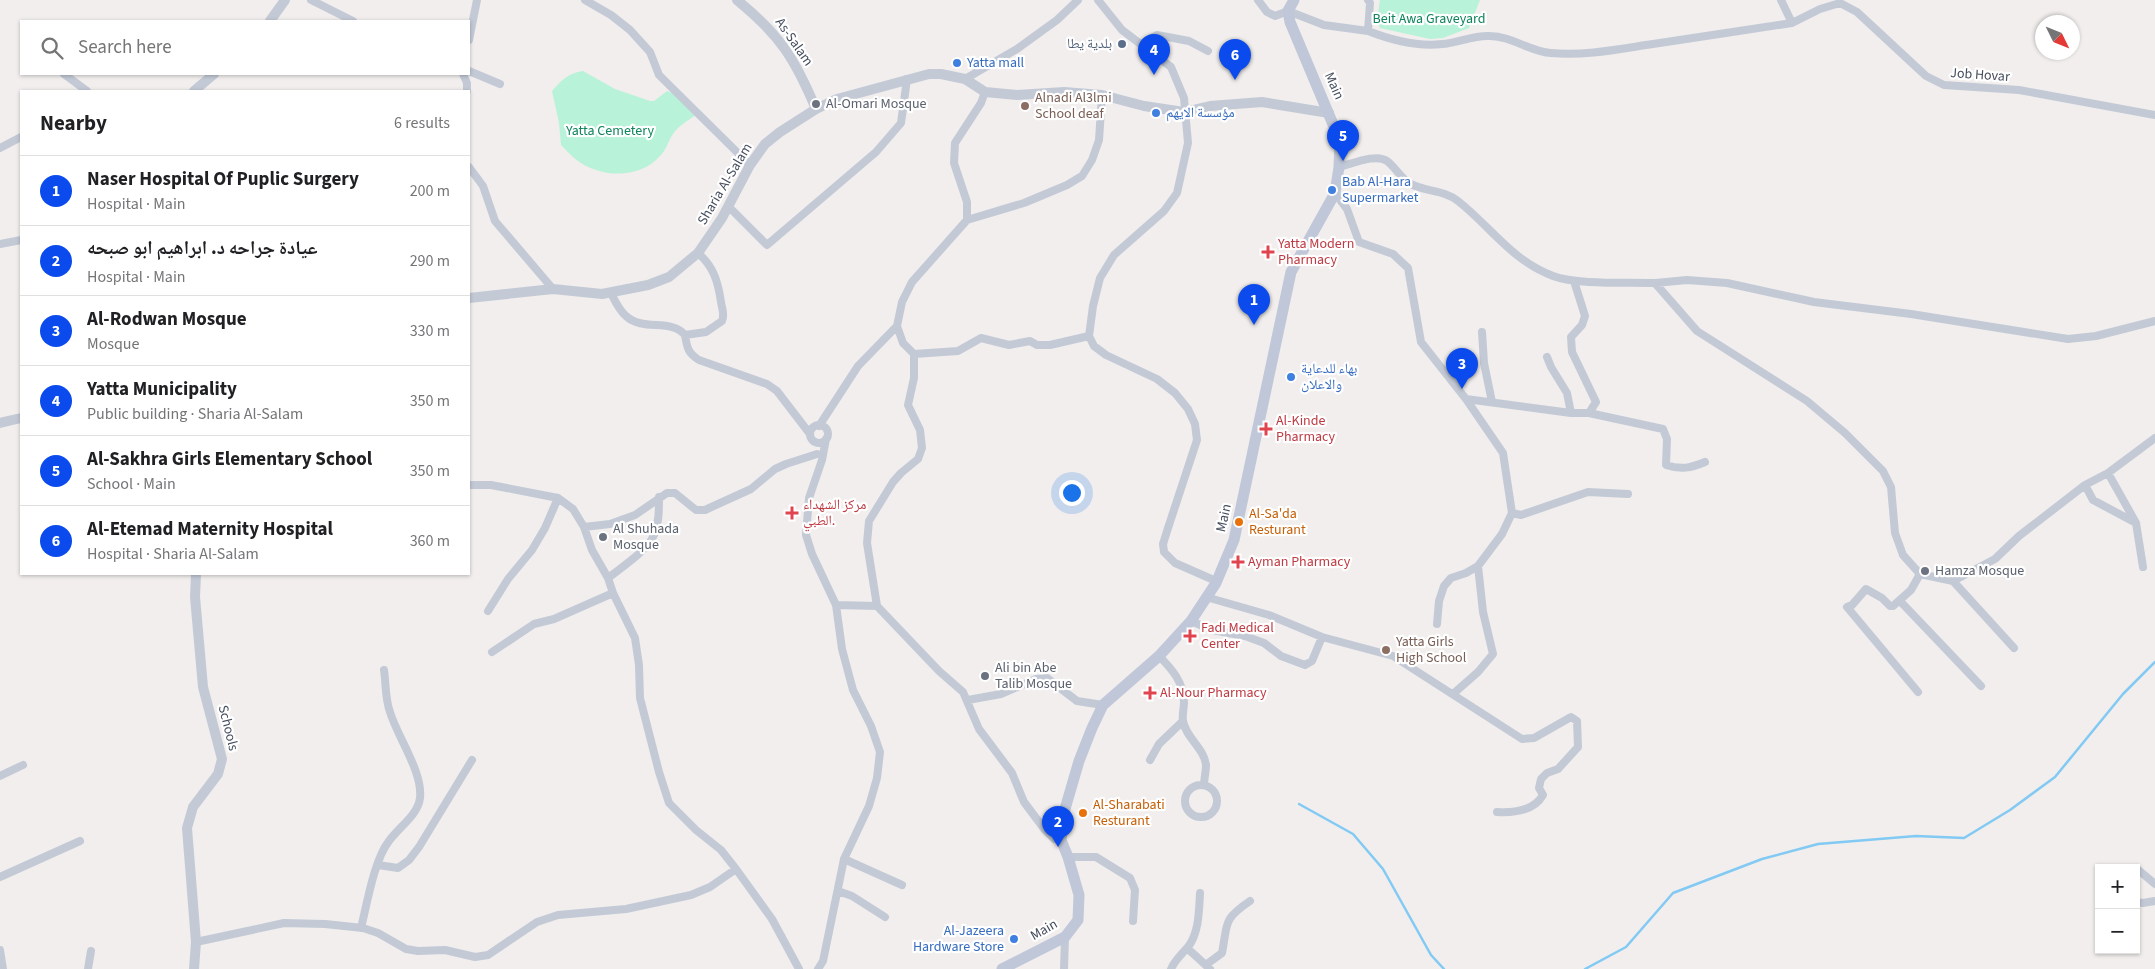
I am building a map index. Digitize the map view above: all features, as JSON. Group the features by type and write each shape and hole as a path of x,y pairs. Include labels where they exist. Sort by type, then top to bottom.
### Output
{"main road":[{"path":"1288,11 1294,0"},
{"name":"Main","path":"1002,969 1065,937 1078,920 1079,895 1061,840 1065,809 1079,761 1103,705 1159,656 1191,621 1216,581 1234,540 1291,272 1335,193 1339,167 1340,141 1290,22 1288,11"}],"street":[{"path":"271,20 284,0"},
{"path":"311,0 351,20"},
{"path":"470,35 477,0"},
{"path":"585,0 611,15 634,35 650,52 659,75 750,165"},
{"name":"As-Salam","path":"737,0 762,20 783,44 801,73 816,109"},
{"path":"965,79 1017,49 1057,20 1078,0"},
{"path":"1098,0 1122,30 1170,68 1184,98 1188,143 1176,193 1164,211 1114,255 1100,278 1093,306 1089,336 1094,346 1106,355 1157,379 1176,393 1188,409 1195,424 1197,440 1168,528 1164,552 1175,563 1216,581"},
{"name":"Job Hovar","path":"1258,0 1267,12 1275,16 1288,11 1324,25 1368,31 1388,39 1422,45 1443,44 1474,36 1492,36 1510,40 1529,49 1550,53 1587,54 1792,24 1820,9 1843,2 1857,12 1926,76 1944,85 2020,90 2155,115"},
{"path":"1368,0 1370,2 1368,31"},
{"path":"1781,0 1792,24"},
{"path":"1817,0 1820,9"},
{"path":"1141,44 1157,35 1189,41 1208,51"},
{"path":"470,71 500,84"},
{"name":"Sharia Al-Salam","path":"470,298 553,289 611,293 648,285 669,276 698,254 728,206 750,165 765,144 780,132 816,109 837,99 929,74 965,79 985,92 1017,95 1064,92 1102,95 1144,106 1184,112 1210,106 1262,102 1329,113"},
{"path":"65,75 84,90"},
{"path":"195,90 213,75"},
{"path":"463,75 467,90"},
{"path":"728,206 767,245 876,152 901,123 908,79"},
{"path":"968,220 967,202 954,163 955,143 981,103 985,92"},
{"path":"1061,840 1054,839 1045,830 1024,802 1012,773 979,729 968,700 960,688 939,672 877,606 866,542 869,521 878,504 901,473 918,459 922,448 920,430 908,405 914,378 914,354 903,343 897,326 902,302 912,282 968,220 1024,203 1067,185 1082,176 1092,160 1100,140 1102,95"},
{"path":"0,148 20,138"},
{"path":"1339,167 1380,158 1388,161 1408,183 1442,192 1459,201 1508,250 1529,264 1553,276 1574,281 1655,283 1688,280 1727,283 1814,302 1911,314 2068,339 2096,336 2155,321"},
{"path":"470,168 483,186 495,221 553,289"},
{"path":"1335,193 1347,209 1359,242 1393,254 1408,268 1421,342 1466,399 1503,453 1512,512 1502,534 1478,566 1466,573 1451,578 1444,586 1439,601 1437,624"},
{"path":"0,244 20,240"},
{"path":"685,335 706,332 722,321 724,315 718,280 706,261 698,254"},
{"path":"1574,281 1585,316 1582,325 1572,337 1572,352 1596,402 1589,413"},
{"path":"1655,283 1697,331 1808,401 1845,433 1883,471 1891,487 1895,533 1903,555 1920,574 1953,581 2014,648"},
{"path":"611,293 619,309 627,318 650,326 675,327 685,335 687,349 690,354 714,366 767,384 777,391 800,420 814,429 826,430"},
{"path":"826,439 817,443 812,440 814,429 833,405 858,366 897,326"},
{"path":"1482,332 1484,363 1492,402"},
{"path":"914,354 958,351 981,338 1009,345 1030,341 1037,345 1050,345 1089,336"},
{"path":"1547,357 1550,367 1567,393 1571,413"},
{"path":"1466,399 1571,413 1589,413 1663,430 1667,439 1666,465 1676,468 1690,468 1705,462"},
{"path":"818,969 823,961 844,859 870,806 877,778 880,752 871,726 853,690 842,649 836,605 812,554 806,535 808,498 822,460 826,430 833,405"},
{"path":"0,423 20,418"},
{"path":"1953,581 1995,559 2019,536 2085,485 2108,473 2155,438"},
{"path":"814,481 817,443"},
{"path":"584,527 610,524 635,514 667,493 675,493 696,510 705,510 750,489 775,469 817,454"},
{"path":"2108,473 2136,523 2143,567"},
{"path":"470,485 491,485 558,498 573,509 584,527 592,550 608,578 613,593 635,638 639,665 640,698 665,794 676,810 720,850 736,869 772,919 799,969"},
{"path":"2085,485 2093,500 2136,523"},
{"path":"1512,512 1521,515 1588,492 1628,494"},
{"path":"608,578 633,559 653,537 658,519 659,497"},
{"path":"488,611 508,578 532,550 545,528 558,498"},
{"path":"1453,694 1478,672 1493,654 1483,612 1478,566"},
{"path":"1918,692 1848,608 1866,588 1882,598 1890,606 1900,601 1914,586 1920,574"},
{"name":"Schools","path":"194,969 196,942 186,828 193,807 218,774 222,759 203,687 195,597 196,575"},
{"path":"492,652 534,624 554,619 613,593"},
{"path":"1206,597 1269,615 1322,637 1392,656 1522,739 1534,738 1571,717 1577,720 1578,747 1558,769 1547,773 1541,779 1539,788 1543,795 1538,803 1510,813 1497,812"},
{"path":"1900,601 1981,686"},
{"path":"836,605 877,606"},
{"path":"1191,621 1212,630 1264,643 1281,656 1305,665 1312,661 1322,637"},
{"path":"1159,656 1170,667 1180,683 1184,701 1183,721 1189,736 1202,752 1206,765 1204,785"},
{"path":"361,928 378,865 387,843 416,809 420,797 420,787 415,773 388,709 384,670"},
{"path":"968,700 1001,694 1036,679 1047,678 1077,701 1103,705"},
{"path":"1150,760 1159,744 1183,721"},
{"path":"378,865 398,868 409,860 419,847 472,760"},
{"path":"0,776 23,765"},
{"path":"1204,785 1215,791 1218,804 1211,815 1199,818 1188,811 1185,799 1191,788 1204,785"},
{"path":"0,877 80,841"},
{"path":"1068,857 1096,857 1130,878 1135,890 1133,921"},
{"path":"844,859 902,885"},
{"path":"196,942 284,923 325,924 361,928 378,933 406,949 418,951 445,950 475,957 488,955 537,922 558,915 626,909 691,895 710,887 736,869"},
{"path":"2140,871 2155,884"},
{"path":"838,891 852,896 885,917"},
{"path":"1171,969 1176,959 1187,948 1194,934 1199,913 1200,893"},
{"path":"2140,903 2155,901"},
{"path":"1187,948 1208,967 1222,953 1227,921 1237,910 1250,902"},
{"path":"1064,969 1065,937"},
{"path":"0,950 3,969"},
{"path":"88,969 92,950"}],"green space":[{"name":"Beit Awa Graveyard","path":"1380,0 1480,0 1469,28 1443,38 1430,39 1380,28 1377,21"},
{"name":"Yatta Cemetery","path":"583,71 615,89 650,101 654,101 667,91 677,95 697,114 675,131 659,157 642,169 622,174 590,168 581,163 561,145 559,123 552,91 573,73"}],"waterway":[{"path":"1585,969 1626,947 1673,893 1762,859 1818,844 1916,836 1964,838 2010,810 2055,777 2123,694 2155,662"},
{"path":"1299,804 1353,834 1383,869 1431,955 1444,969"}],"place":[{"name":"بلدية يطا","path":"1122,44"},
{"name":"Yatta mall","path":"957,63"},
{"name":"Yatta Municipality","path":"1154,75"},
{"name":"Al-Etemad Maternity Hospital","path":"1235,80"},
{"name":"Al-Omari Mosque","path":"816,104"},
{"name":"Alnadi Al3lmi School deaf","path":"1025,106"},
{"name":"مؤسسة الايهم","path":"1156,113"},
{"name":"Al-Sakhra Girls Elementary School","path":"1343,161"},
{"name":"Bab Al-Hara Supermarket","path":"1332,190"},
{"name":"Yatta Modern Pharmacy","path":"1268,252"},
{"name":"Naser Hospital Of Puplic Surgery","path":"1254,325"},
{"name":"بهاء للدعاية والاعلان","path":"1291,377"},
{"name":"Al-Rodwan Mosque","path":"1462,389"},
{"name":"Al-Kinde Pharmacy","path":"1266,429"},
{"name":"مركز الشهداء الطبي.","path":"792,513"},
{"name":"Al-Sa'da Resturant","path":"1239,522"},
{"name":"Al Shuhada Mosque","path":"603,537"},
{"name":"Ayman Pharmacy","path":"1238,562"},
{"name":"Hamza Mosque","path":"1925,571"},
{"name":"Fadi Medical Center","path":"1190,636"},
{"name":"Yatta Girls High School","path":"1386,650"},
{"name":"Ali bin Abe Talib Mosque","path":"985,676"},
{"name":"Al-Nour Pharmacy","path":"1150,693"},
{"name":"Al-Sharabati Resturant","path":"1083,813"},
{"name":"عيادة جراحه د. ابراهيم ابو صبحه","path":"1058,847"},
{"name":"Al-Jazeera Hardware Store","path":"1014,939"}]}
